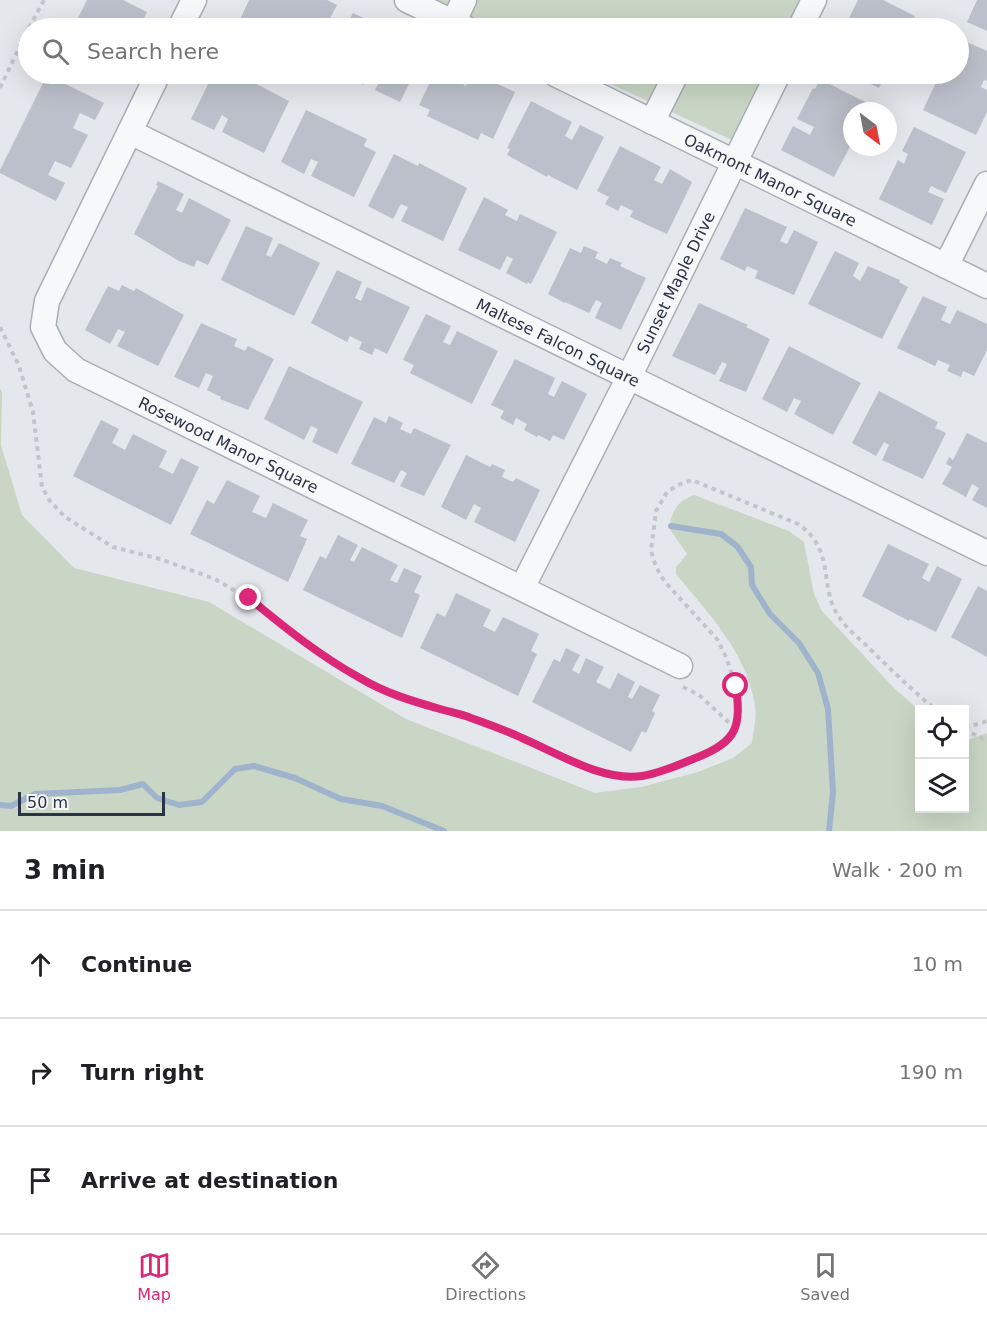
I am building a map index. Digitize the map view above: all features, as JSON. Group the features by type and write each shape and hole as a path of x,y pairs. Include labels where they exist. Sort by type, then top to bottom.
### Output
{"street":[{"path":"407,0 443,18"},
{"path":"461,18 465,0"},
{"path":"805,18 814,0"},
{"path":"184,18 191,1"},
{"name":"Rosewood Manor Square","path":"153,84 47,301 43,327 55,351 76,370 680,666"},
{"name":"Oakmont Manor Square","path":"575,84 987,286"},
{"path":"652,122 671,84"},
{"name":"Sunset Maple Drive","path":"522,588 773,84"},
{"name":"Maltese Falcon Square","path":"130,132 987,553"},
{"path":"946,266 987,184"}],"path":[{"path":"35,18 44,0"},
{"path":"0,88 18,51"},
{"path":"0,327 19,366 33,412 42,487 50,501 65,517 112,547 160,559 215,579 249,598 324,657 398,697 467,716 596,770 622,776 642,776 681,764 714,750 736,728 738,708 736,686 717,639 665,582 656,567 651,550 656,510 667,492 692,480 798,524 810,532 823,556 831,603 842,621 930,705"},
{"path":"969,727 987,722"},
{"path":"969,731 987,741"}],"green space":[{"path":"433,0 802,0 792,18 472,18"},
{"path":"611,84 760,84 732,140"},
{"path":"0,389 2,393 1,445 22,515 74,568 209,602 406,719 595,793 641,787 698,772 733,758 752,743 755,706 744,669 725,635 676,574 676,567 687,554 669,528 676,507 694,495 789,531 804,542 814,594 822,611 894,688 915,706 915,813 969,813 969,740 987,733 987,831 0,831"}],"building":[{"path":"87,0 123,0 147,12 144,18 78,18"},
{"path":"249,0 327,0 337,5 330,18 241,18"},
{"path":"858,0 883,0 915,16 914,18 849,18"},
{"path":"977,0 987,0 987,31 969,23"},
{"path":"353,13 363,18 350,18"},
{"path":"969,43 987,51 987,81 984,80 981,87 987,90 987,112 976,135 923,110 935,84 969,84"},
{"path":"43,84 65,84 104,103 95,120 80,113 73,128 88,135 71,168 55,161 48,175 65,183 56,201 0,173"},
{"path":"208,84 256,84 289,101 264,153 222,132 228,119 222,115 214,130 191,119"},
{"path":"378,84 409,84 400,102 375,90"},
{"path":"429,84 463,84 466,86 467,84 498,84 515,92 493,139 481,133 478,140 427,116 430,110 419,105"},
{"path":"818,84 830,84 865,102 843,102 843,156 845,156 834,177 781,150 793,126 810,135 814,127 797,119 813,88 815,89"},
{"path":"531,101 572,122 565,136 572,140 580,125 604,137 577,190 507,155 510,149 507,148"},
{"path":"306,110 367,139 364,146 376,152 354,197 311,176 318,162 311,159 304,174 281,162"},
{"path":"914,127 966,152 946,193 931,186 928,192 944,199 932,225 879,199 898,160 904,164 908,154 902,151"},
{"path":"620,146 661,167 654,180 662,184 670,169 692,182 667,234 630,217 633,211 621,205 618,211 605,204 609,197 597,191"},
{"path":"394,154 418,166 419,163 467,188 443,241 401,221 408,207 401,204 393,219 368,206"},
{"path":"158,181 184,194 176,210 182,213 189,198 231,220 208,265 197,260 194,267 179,261 134,234 158,186 156,185"},
{"path":"484,197 508,210 505,215 517,221 520,214 557,232 531,284 506,273 513,259 507,256 500,270 458,250"},
{"path":"745,208 787,227 780,241 787,244 794,230 818,242 794,295 755,278 758,271 747,266 745,271 720,259"},
{"path":"246,226 273,238 266,255 271,257 279,243 320,263 294,316 221,280"},
{"path":"584,246 598,252 595,258 607,264 610,258 622,263 620,266 646,278 621,330 595,318 602,303 596,300 589,313 548,294 570,248 581,253"},
{"path":"835,251 859,263 853,276 860,281 868,266 900,280 899,282 908,287 882,339 808,304"},
{"path":"337,270 362,282 355,298 361,301 367,287 410,307 387,354 375,348 372,355 359,349 362,342 350,336 347,342 311,323"},
{"path":"122,285 134,291 136,288 184,315 158,366 117,346 125,332 118,329 110,344 85,330 108,286 119,291"},
{"path":"923,296 947,307 941,320 950,324 957,310 987,324 987,350 974,376 963,371 961,377 947,371 950,365 938,360 935,366 897,348"},
{"path":"699,303 748,325 746,327 770,339 746,392 719,381 727,364 722,362 715,375 672,356"},
{"path":"426,314 451,326 443,342 450,345 457,331 498,351 472,404 410,373 414,365 403,360"},
{"path":"201,323 237,339 234,346 245,351 248,346 274,359 248,410 220,399 221,397 207,390 213,376 206,373 199,388 174,377"},
{"path":"789,346 861,383 833,435 794,414 801,401 794,398 787,412 762,399"},
{"path":"515,359 555,378 548,394 554,397 562,381 587,394 564,440 553,435 550,441 538,435 537,437 524,430 527,424 516,418 513,425 500,418 504,411 491,405"},
{"path":"289,366 363,402 337,454 312,442 318,429 311,426 304,440 264,419"},
{"path":"879,391 938,422 935,428 946,433 923,479 882,460 889,445 884,442 876,456 852,443"},
{"path":"389,416 403,423 400,429 411,434 414,428 451,445 424,496 400,486 407,473 401,470 394,483 351,464 374,417 386,423"},
{"path":"101,420 119,429 112,443 125,450 133,434 167,451 159,467 173,474 181,458 199,467 171,525 73,476"},
{"path":"967,433 987,443 987,508 972,500 979,488 972,484 966,497 942,484 952,467 946,464 949,457 953,460"},
{"path":"466,455 490,467 492,464 505,470 502,477 513,482 516,478 540,490 515,542 474,522 481,508 474,504 466,520 441,507"},
{"path":"227,480 260,496 252,512 266,518 273,503 308,520 300,536 307,539 288,582 190,534 207,500 214,504"},
{"path":"338,535 358,545 350,560 354,562 362,547 398,565 390,580 397,583 404,568 422,576 414,592 420,595 402,638 303,590 320,556 326,559"},
{"path":"888,544 929,564 922,578 929,582 937,566 962,579 936,632 910,619 909,621 862,596"},
{"path":"978,586 987,591 987,657 951,637"},
{"path":"456,593 491,610 483,626 495,632 503,617 539,634 531,651 537,654 518,696 420,648 437,613 445,617"},
{"path":"566,648 580,655 572,670 579,674 586,658 604,667 596,682 610,689 618,673 635,682 628,697 632,699 640,685 660,695 652,711 655,713 646,733 642,731 631,752 532,702 554,659 560,662"}],"waterway":[{"path":"671,526 721,534 737,546 751,567 752,585 770,614 799,643 818,673 828,709 833,792 829,831"},
{"path":"0,805 11,806 35,794 120,790 143,784 157,798 179,805 202,802 235,769 254,766 295,778 341,799 382,806 444,831"}],"route":[{"path":"249,598 324,657 398,697 467,716 596,770 622,776 642,776 681,764 714,750 736,728 738,708 736,686"}]}
